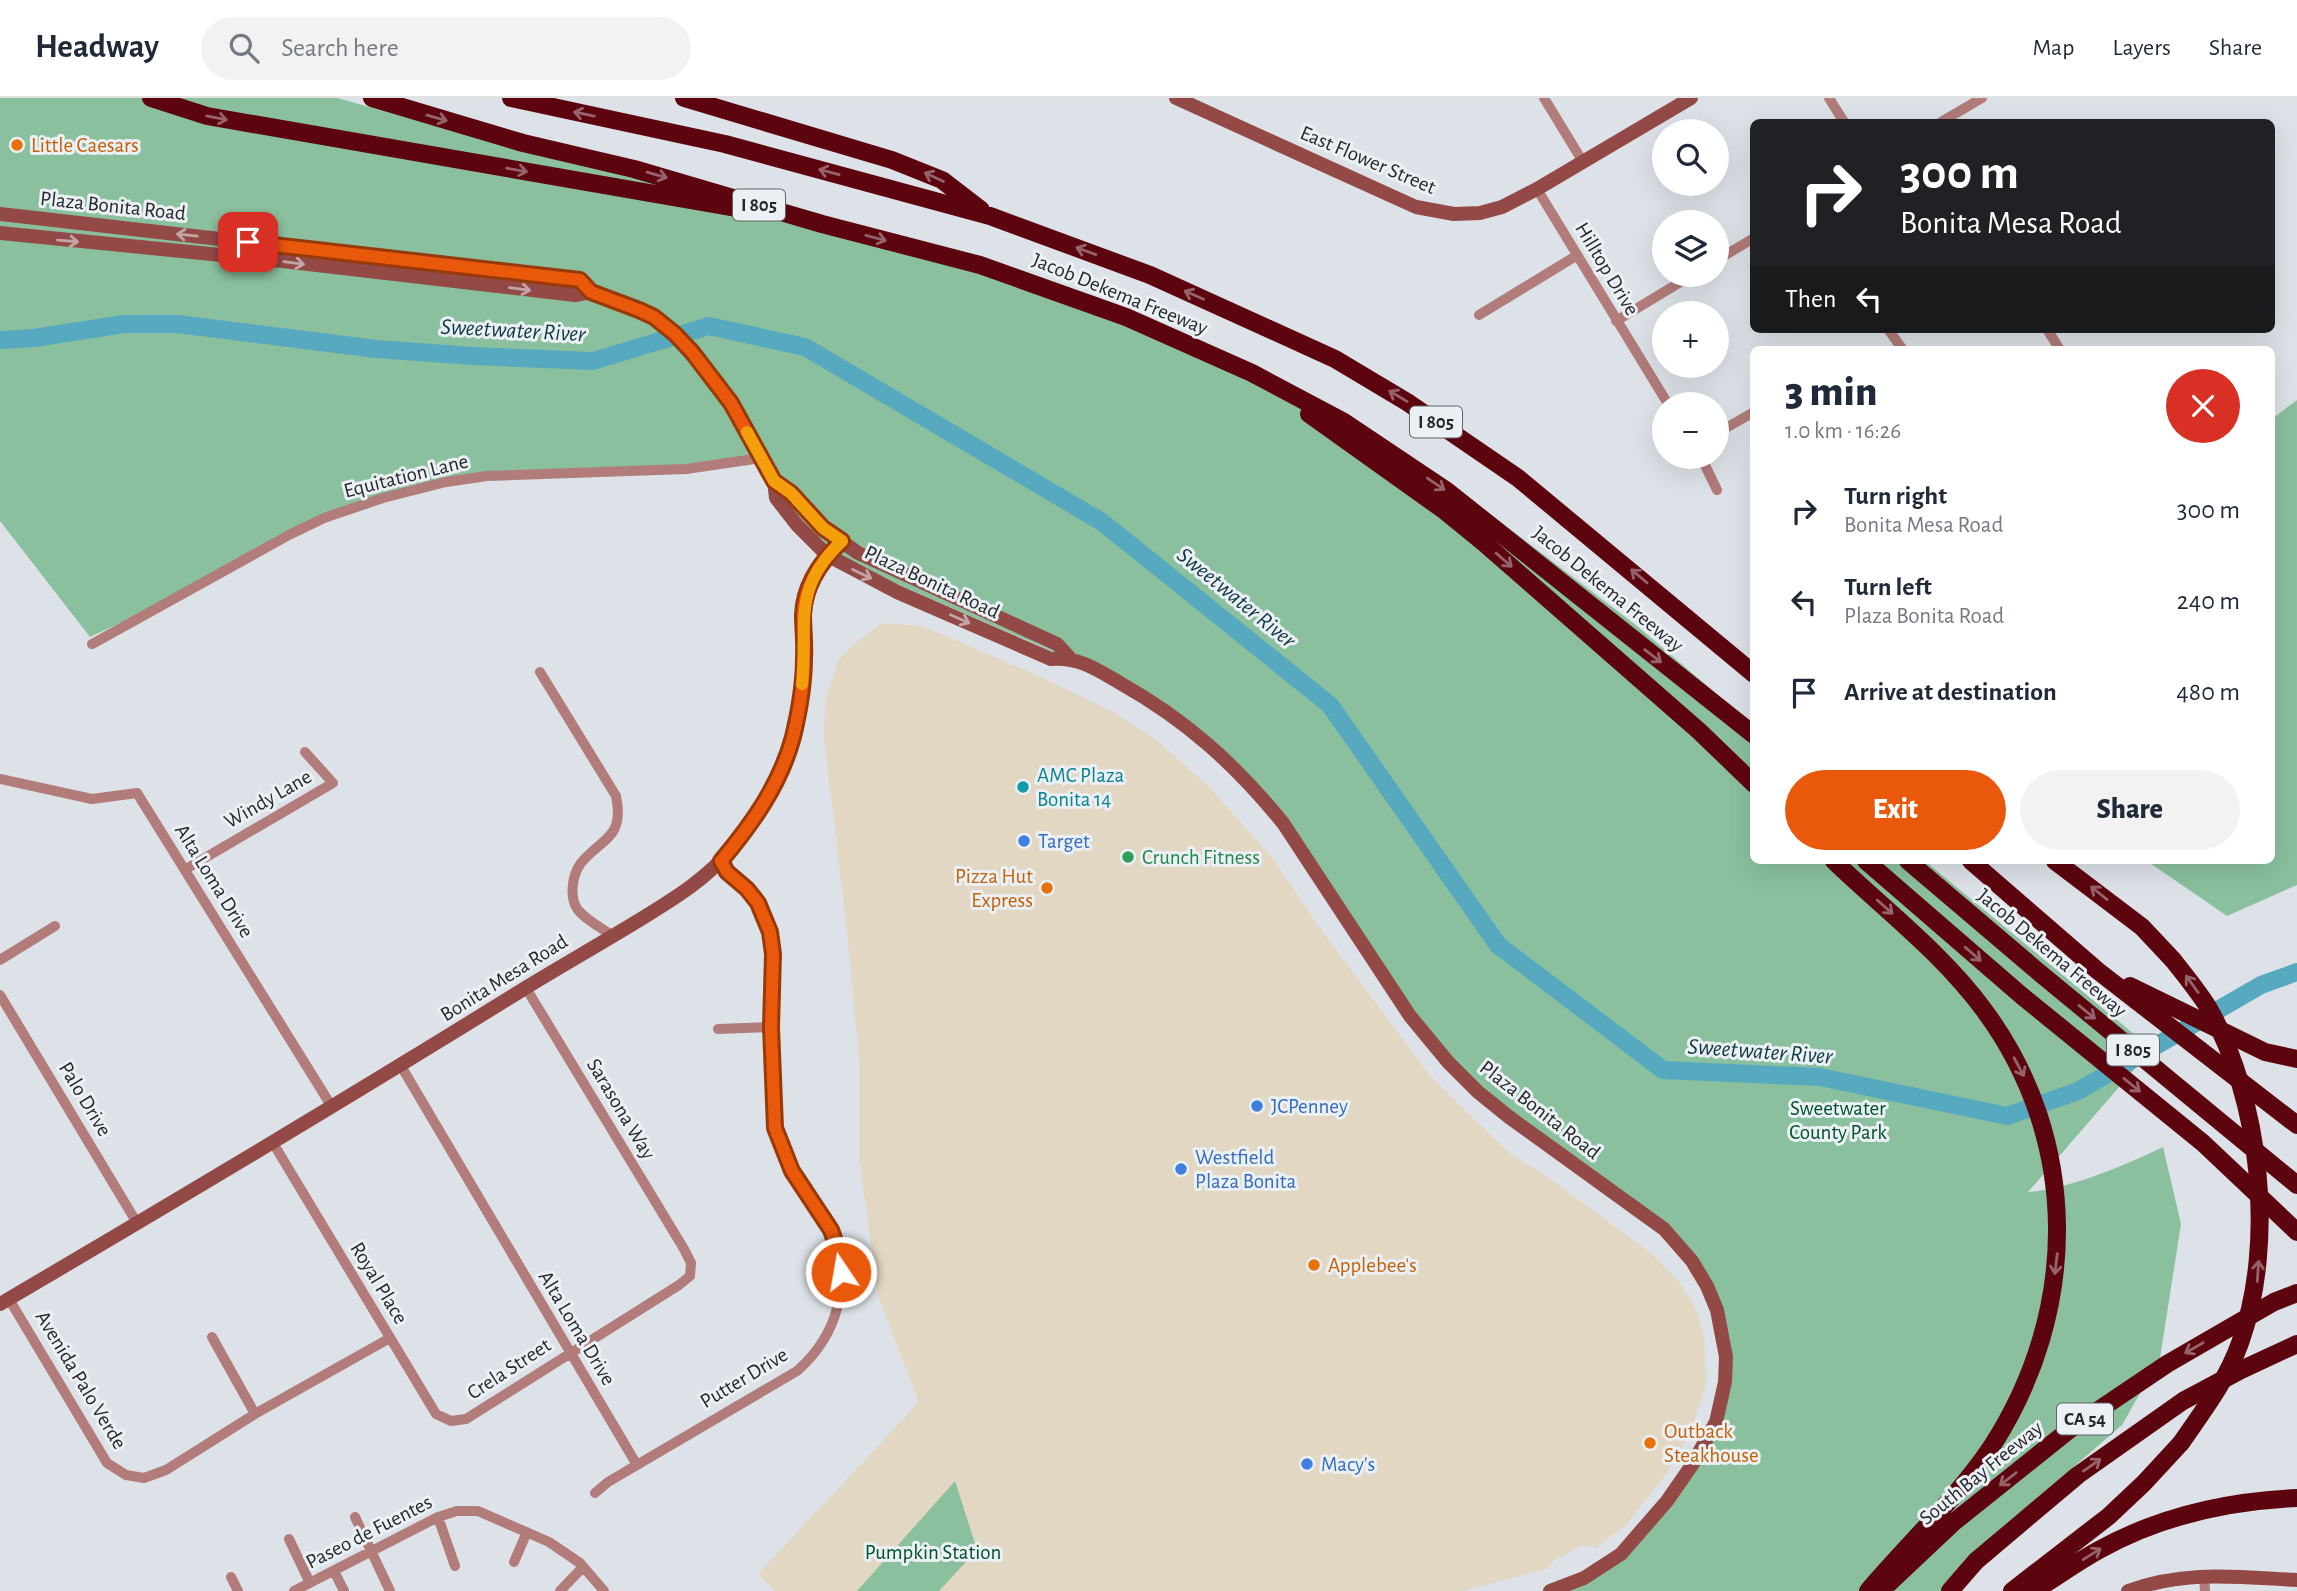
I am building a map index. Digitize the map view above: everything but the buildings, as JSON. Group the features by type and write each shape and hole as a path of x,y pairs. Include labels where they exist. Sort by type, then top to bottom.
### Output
{"highway":[{"path":"151,98 207,116 822,223"},
{"name":"Jacob Dekema Freeway","path":"372,98 523,143 634,169 993,269 1126,317 1252,373 1343,422 1447,491 1750,732"},
{"name":"Jacob Dekema Freeway","path":"510,98 724,144 990,216 1150,275 1335,359 1407,401 1518,478 1750,671"},
{"path":"684,98 892,160 942,180 990,216"},
{"path":"1252,373 1464,526 1699,732 1750,780"},
{"path":"1691,620 1750,656"},
{"path":"1699,732 1750,771"},
{"path":"1837,864 1922,940 1984,1009 2016,1060 2035,1101 2050,1150 2056,1196 2058,1249 2050,1314 2022,1394 1983,1458 1868,1591"},
{"path":"1869,864 2022,996 2203,1143 2297,1232"},
{"name":"Jacob Dekema Freeway","path":"1912,864 2295,1184"},
{"name":"Jacob Dekema Freeway","path":"1974,864 2098,971 2292,1121"},
{"path":"2012,1591 2109,1516 2181,1443 2218,1390 2240,1344 2257,1283 2259,1184 2253,1140 2246,1108 2222,1037 2208,1007 2192,983 2142,927 2059,864"},
{"path":"2098,971 2265,1052 2297,1059"},
{"name":"South Bay Freeway","path":"1881,1591 1954,1522 2069,1430 2167,1364 2274,1302 2297,1293"},
{"name":"CA 54","path":"1950,1591 1976,1561 2078,1475 2183,1401 2297,1344"},
{"path":"2035,1591 2097,1550 2162,1521 2194,1512 2266,1499 2297,1498"}],"main road":[{"name":"East Flower Street","path":"1176,98 1416,207 1454,214 1480,213 1502,207 1691,98"},
{"name":"Plaza Bonita Road","path":"0,214 580,280 591,292 654,317 692,352 731,403 774,481 776,498 797,525 827,555 897,592 1051,659 1069,657"},
{"name":"Plaza Bonita Road","path":"0,233 282,261 575,295 591,292"},
{"name":"Plaza Bonita Road","path":"774,481 791,493 823,528 859,553 1058,644 1069,657 1150,700 1212,746 1283,823 1410,1016 1448,1062 1478,1092 1509,1117 1664,1229 1692,1261 1717,1310 1726,1357 1725,1382 1716,1422 1686,1476 1621,1555 1584,1578 1550,1591"},
{"name":"Bonita Mesa Road","path":"5,1302 401,1066 677,897 721,861 754,822 780,775 800,701 806,596 827,555 842,541"},
{"path":"2128,1591 2155,1582 2204,1575 2297,1580"}],"street":[{"path":"1544,98 1583,162"},
{"path":"1829,98 1842,119"},
{"path":"1946,119 1982,98"},
{"name":"Hilltop Drive","path":"1537,189 1660,392"},
{"path":"1729,253 1750,240"},
{"path":"1479,315 1576,256"},
{"path":"1616,321 1672,287"},
{"path":"1729,426 1750,414"},
{"name":"Equitation Lane","path":"92,644 289,535 324,518 383,498 446,482 487,476 686,469 761,458"},
{"path":"1707,469 1717,489"},
{"path":"540,672 616,796 618,816 614,829 608,840 580,864 573,882 576,907 585,917 613,936"},
{"name":"Windy Lane","path":"186,869 333,783 305,752"},
{"name":"Alta Loma Drive","path":"0,779 92,799 137,793 332,1107"},
{"name":"Putter Drive","path":"595,1493 636,1465 797,1371 823,1343 838,1308 841,1272 835,1240 792,1171 775,1128 771,1027 772,943 767,920 753,896 727,872 721,861"},
{"path":"0,960 55,926"},
{"name":"Sarasona Way","path":"526,988 684,1249"},
{"name":"Palo Drive","path":"0,995 138,1223"},
{"path":"718,1029 771,1027"},
{"name":"Alta Loma Drive","path":"401,1066 636,1465"},
{"name":"Royal Place","path":"273,1143 436,1414 450,1421 466,1419"},
{"name":"Crela Street","path":"466,1419 679,1285 690,1276 691,1263 684,1249"},
{"name":"Avenida Palo Verde","path":"5,1302 107,1463 126,1475 144,1478 166,1470 255,1414"},
{"path":"212,1337 255,1414 390,1338"},
{"name":"Paseo de Fuentes","path":"295,1591 438,1517 457,1511 478,1511 549,1542 583,1567 604,1591"},
{"path":"355,1517 390,1591"},
{"path":"438,1517 455,1566"},
{"path":"514,1562 527,1532"},
{"path":"289,1539 310,1583"},
{"path":"560,1591 583,1567"},
{"path":"334,1571 344,1591"},
{"path":"2204,1575 2205,1591"},
{"path":"231,1577 238,1591"}],"shaded area":[{"path":"882,623 922,626 1037,675 1113,712 1158,741 1211,789 1273,859 1320,928 1430,1076 1509,1153 1549,1178 1652,1254 1678,1281 1693,1303 1704,1334 1706,1384 1692,1429 1669,1470 1627,1524 1596,1548 1583,1545 1553,1561 1547,1569 1462,1591 775,1591 758,1574 919,1402 878,1296 859,1156 859,1060 824,739 825,702 838,660"}],"green space":[{"name":"Sweetwater County Park","path":"0,98 338,98 519,150 633,175 978,264 1127,317 1456,488 1637,626 1750,722 1750,864 1929,864 2152,1049 2028,1192 2079,1181 2163,1147 2181,1224 2160,1358 2122,1425 2070,1470 1959,1591 1553,1591 1603,1567 1666,1503 1722,1400 1721,1323 1683,1250 1460,1075 1238,771 1105,674 871,573 829,550 810,531 775,486 758,453 685,469 491,476 344,508 90,637 0,521"},
{"path":"2297,400 2297,885 2227,916 2151,864 2275,864 2275,417"},
{"name":"Pumpkin Station","path":"955,1481 977,1550 939,1591 857,1591"}],"waterway":[{"name":"Sweetwater River","path":"0,340 34,338 124,324 177,324 376,349 593,361 709,326 805,347 1102,522 1330,705 1498,945 1663,1070 1820,1077 2007,1116 2078,1091 2261,985 2297,972"}],"slow traffic":[{"path":"747,432 774,481 791,493 823,528 842,541 827,555 806,596 803,612 802,684"}],"place":[{"name":"Little Caesars","path":"17,145"},
{"name":"AMC Plaza Bonita 14","path":"1023,787"},
{"name":"Target","path":"1024,841"},
{"name":"Crunch Fitness","path":"1128,857"},
{"name":"Pizza Hut Express","path":"1047,888"},
{"name":"JCPenney","path":"1257,1106"},
{"name":"Westfield Plaza Bonita","path":"1181,1169"},
{"name":"Applebee's","path":"1314,1265"},
{"name":"Outback Steakhouse","path":"1650,1443"},
{"name":"Macy's","path":"1307,1464"}],"route":[{"path":"248,242 580,280 591,292 654,317 692,352 731,403 774,481 791,493 823,528 842,541 827,555 806,596 800,701 780,775 754,822 721,861 727,872 747,889 758,903 767,920 773,954 771,1027 775,1128 792,1171 831,1230 838,1250 841,1272"}]}
